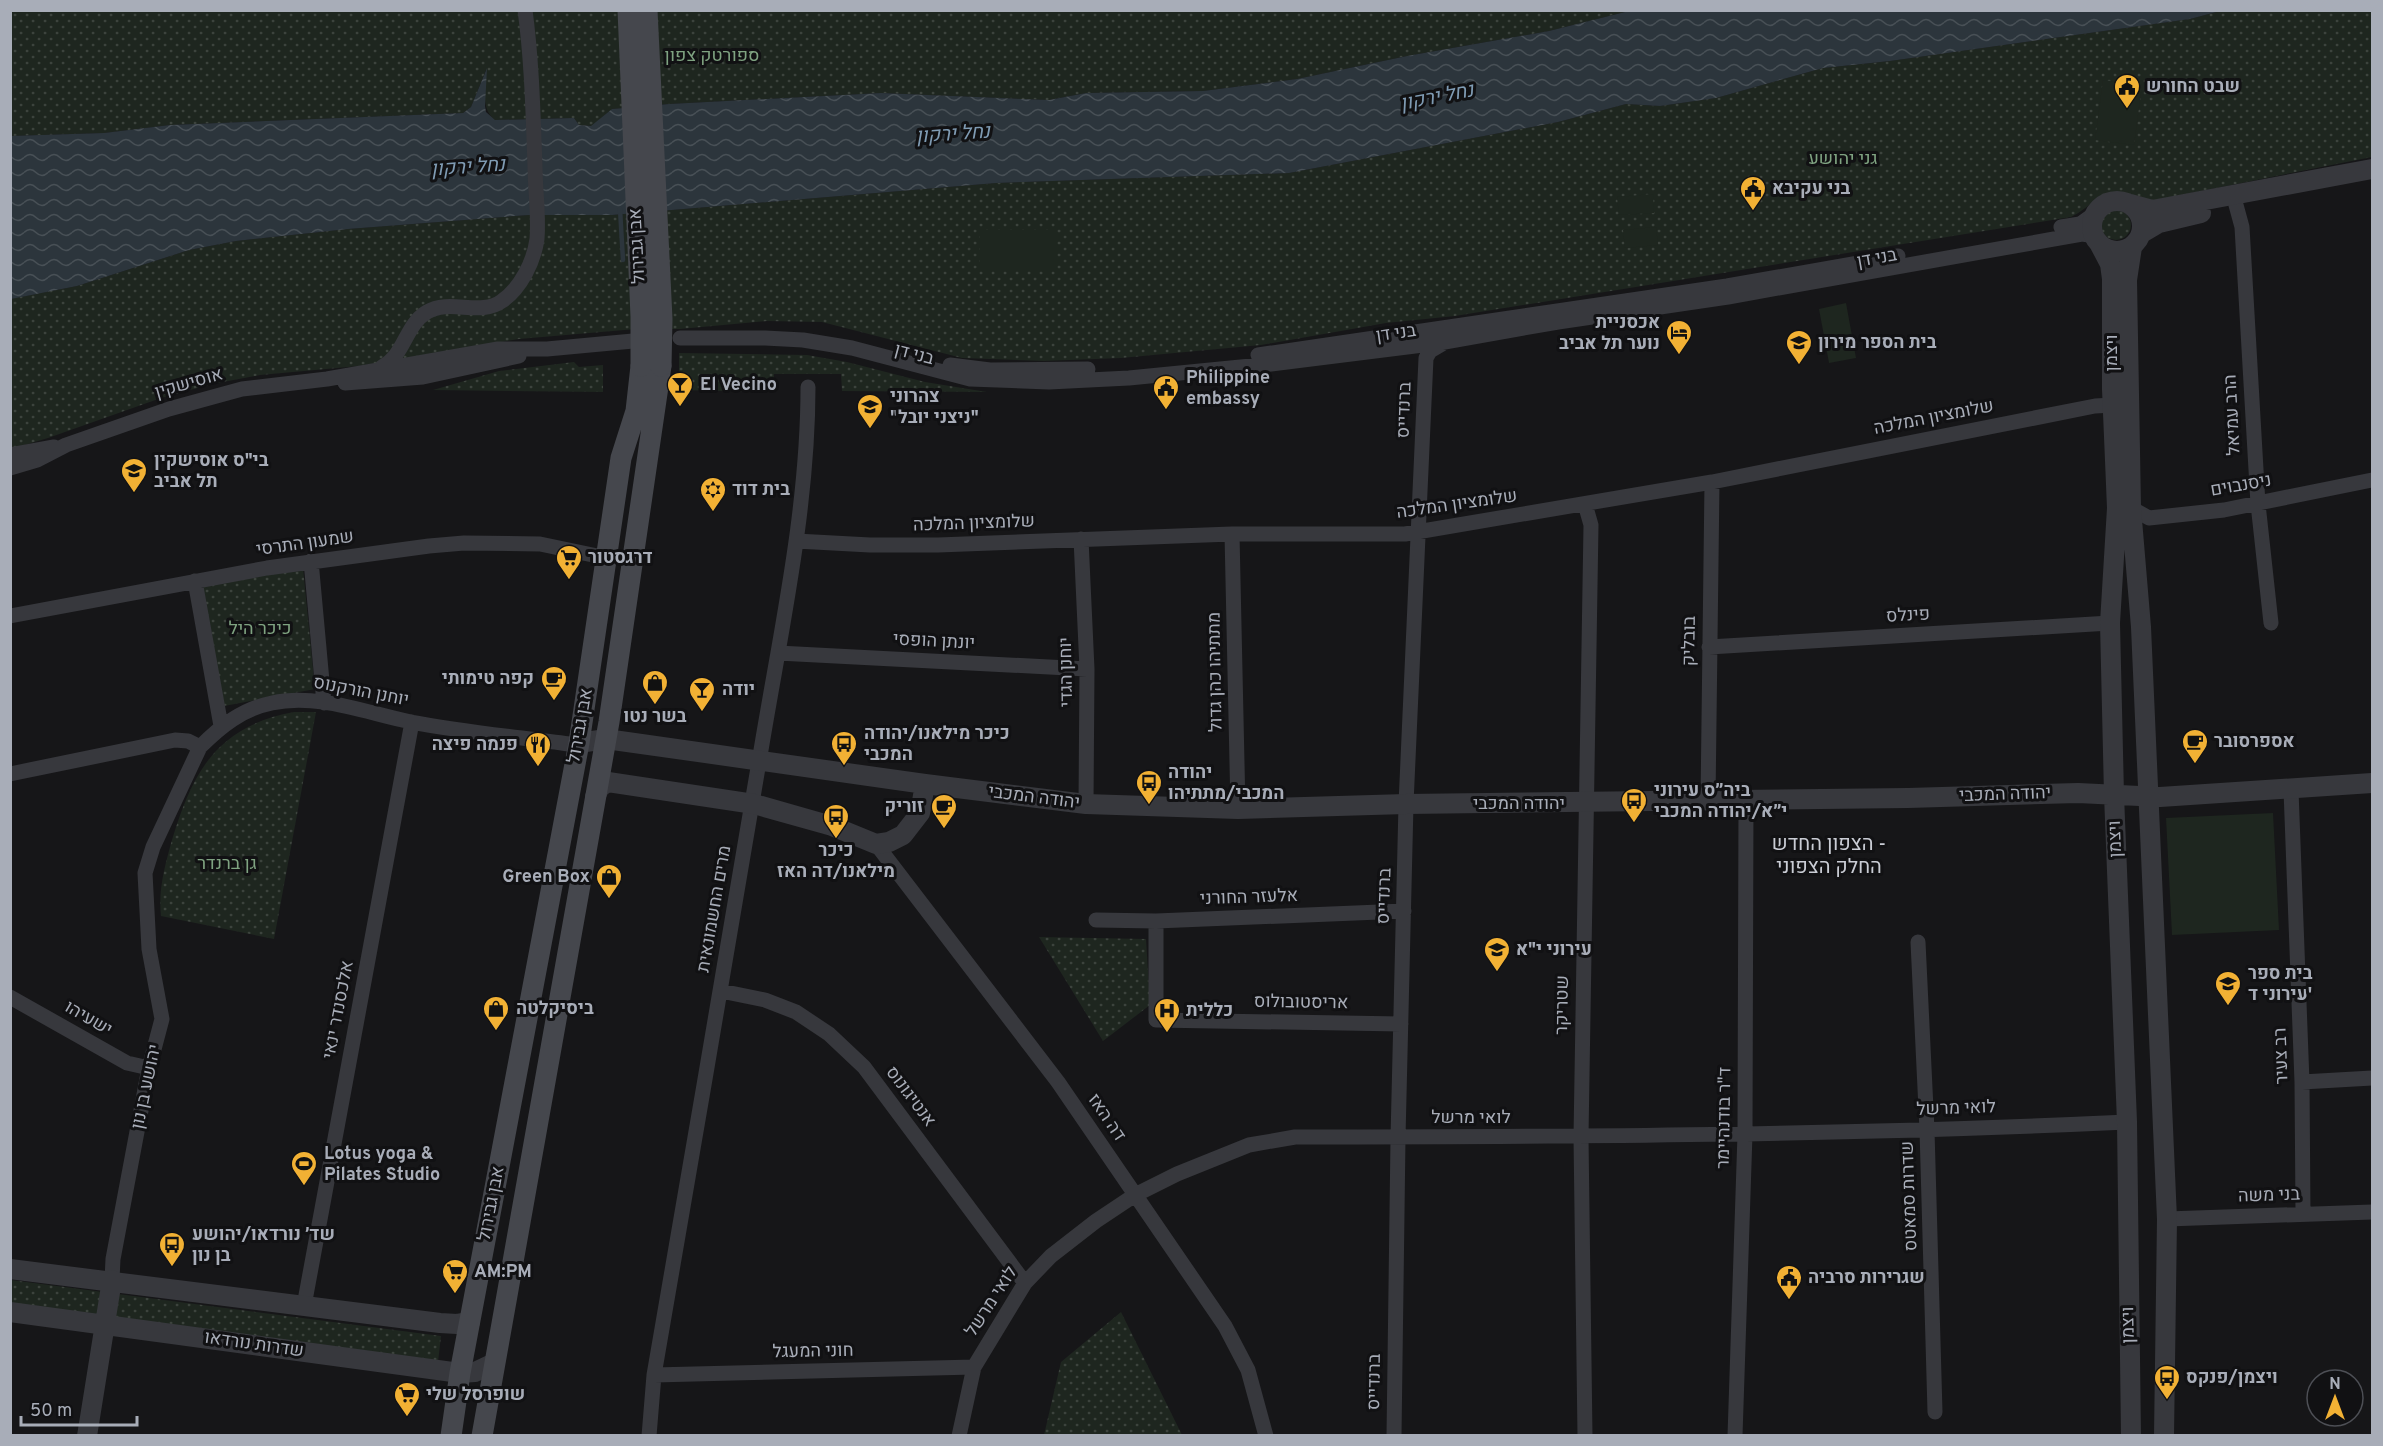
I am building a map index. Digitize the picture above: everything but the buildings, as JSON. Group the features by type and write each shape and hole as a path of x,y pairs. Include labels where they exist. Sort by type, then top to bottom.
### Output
{"main road":[{"name":"אבן גבירול","path":"482,1436 606,740 651,366 641,317 628,10"},
{"name":"אבן גבירול","path":"452,1436 460,1374 579,743 621,458 651,366 662,319 647,10"}],"street":[{"path":"376,370 398,354 414,324 430,310 444,306 481,308 501,302 516,288 531,263 537,238 532,92 525,10"},
{"path":"2373,169 2151,210 2114,200 2099,208 2094,214 2092,231 2098,242 2116,251 2137,240 2159,223 2373,178"},
{"path":"2130,204 2141,216 2137,240"},
{"name":"הרב עמיאל","path":"2236,205 2242,227 2258,504 2271,623"},
{"name":"בני דן","path":"2094,214 2080,224 1727,286 1270,354 1128,368 1049,371 959,367 865,342 803,332 763,329 687,338 803,340 852,348 970,379 1049,382 1129,378 1423,351 1448,342 1558,322 1739,295 2071,236 2089,235 2098,242"},
{"name":"ויצמן","path":"2131,1436 2127,1122 2114,795 2110,623 2124,508 2127,280 2137,240"},
{"name":"ויצמן","path":"2098,242 2110,264 2112,279 2113,405 2124,508 2141,627 2167,1219 2164,1436"},
{"path":"414,324 412,344 419,363 428,370 444,372"},
{"path":"1394,334 1412,338 1423,351"},
{"name":"אוסישקין","path":"10,468 37,460 66,445 226,392 280,383 327,379 498,349 547,349 633,342"},
{"name":"אוסישקין","path":"327,379 351,384 409,379 547,349"},
{"name":"ברנדייס","path":"1394,1436 1406,804 1419,532 1423,351"},
{"name":"מרים החשמונאית","path":"650,1436 654,1375 754,804 796,541 808,433 808,387"},
{"name":"שלומציון המלכה","path":"796,541 870,545 938,545 1232,534 1419,532 1712,482 2095,406 2113,405"},
{"name":"אוסישקין","path":"10,455 66,445"},
{"name":"ניסנבוים","path":"2124,508 2149,518 2224,510 2373,480"},
{"name":"בובליק","path":"1708,801 1712,482"},
{"name":"שטריקר","path":"1585,504 1591,525 1581,1137 1585,1436"},
{"name":"מתתיהו כהן גדול","path":"1232,534 1238,810"},
{"name":"יוחנן הגדי","path":"1081,539 1087,669 1086,804"},
{"name":"שמעון התרסי","path":"10,616 311,561 429,546 540,544 607,558"},
{"path":"311,561 324,703"},
{"path":"195,581 221,726"},
{"name":"פינלס","path":"1709,647 2110,623"},
{"name":"יונתן הופסי","path":"778,653 1087,669"},
{"name":"יוחנן הורקנוס","path":"200,747 221,726 235,717 271,703 290,700 324,703 412,722 569,744 579,743"},
{"name":"אלכסנדר ינאי","path":"304,1306 412,722"},
{"path":"10,774 175,740 188,741 200,747"},
{"name":"יהודה המכבי","path":"579,743 606,740 1086,804 1238,810 1406,804 1586,803 2078,793 2114,795 2147,792 2291,790 2373,783"},
{"name":"יהושע בן נון","path":"87,1436 112,1280 113,1259 149,1068 162,1018 149,949 145,873 153,847 200,747"},
{"path":"595,797 600,787 608,782 754,804 832,826 876,844 889,842 903,835 920,813 925,784"},
{"name":"רב צעיר","path":"2291,790 2302,1082 2303,1214"},
{"name":"ד\"ר בודנהיימר","path":"1735,1436 1745,1134 1746,800"},
{"name":"דה האז","path":"876,844 1058,1082 1226,1326 1248,1370 1266,1436"},
{"name":"אלעזר החורני","path":"1095,920 1156,921 1404,911"},
{"name":"אריסטובולוס","path":"1156,921 1156,1020 1401,1024"},
{"name":"שדרות סמאטס","path":"1918,942 1927,1130 1935,1412"},
{"name":"אנטיגונוס","path":"721,991 765,1000 796,1012 830,1034 864,1067 1024,1283"},
{"name":"ישעיהו","path":"10,997 127,1063 149,1068"},
{"path":"2302,1082 2373,1078"},
{"name":"לואי מרשל","path":"958,1436 974,1367 1024,1283 1051,1256 1096,1221 1135,1195 1177,1174 1249,1145 1295,1137 1581,1137 1927,1130 2127,1122"},
{"name":"בני משה","path":"2167,1219 2373,1212"},
{"path":"10,1269 448,1324 470,1322"},
{"name":"שדרות נורדאו","path":"10,1312 460,1374 475,1372 494,1363"},
{"name":"חוני המעגל","path":"654,1375 974,1367"}],"green space":[{"name":"ספורטק צפון","path":"10,11 1629,11 1549,31 1407,56 1297,79 1203,91 1086,93 1049,100 881,93 669,104 612,109 592,126 579,125 574,118 495,120 487,110 486,70 471,107 463,113 170,125 104,133 11,136"},
{"name":"גני יהושע","path":"2220,11 2372,11 2372,157 2151,201 2118,193 2111,194 2071,217 1455,316 1386,323 1261,345 1121,358 1044,361 962,358 822,322 767,321 680,329 636,329 519,339 359,366 260,375 212,384 161,398 11,449 10,299 77,286 189,250 236,241 348,229 529,215 612,215 996,183 1289,173 1558,122 1626,104 1660,106 1716,98 1823,68 1890,61 2190,19"},
{"path":"2103,80 2142,85 2134,145 2095,140"},
{"path":"1653,194 1654,213 1619,215 1617,197"},
{"path":"2116,210 2127,214 2131,225 2127,236 2116,240 2105,236 2101,225 2105,214"},
{"path":"1656,227 1658,245 1625,248 1623,230"},
{"path":"980,230 1056,230 1056,270 980,270"},
{"path":"1846,303 1856,358 1829,363 1819,309"},
{"path":"679,353 807,355 847,362 925,382 987,392 842,391 841,374 774,374 773,392 679,390"},
{"path":"574,362 579,367 603,365 603,392 433,390 499,371"},
{"name":"כיכר היל","path":"303,568 315,689 224,706 203,586"},
{"name":"גן ברנדר","path":"294,712 316,712 274,939 161,916 161,887 169,849 189,792 200,772 212,755 246,728"},
{"path":"2273,813 2279,930 2172,935 2166,818"},
{"path":"1039,937 1146,939 1150,1005 1103,1041"},
{"path":"11,1280 441,1336 438,1362 11,1306"},
{"path":"1121,1312 1182,1435 1044,1435 1061,1362"}],"water":[{"name":"נחל ירקון","path":"1629,11 2220,11 2190,19 1890,61 1823,68 1716,98 1660,106 1626,104 1558,122 1289,173 996,183 612,215 529,215 348,229 236,241 189,250 77,286 11,299 10,136 104,133 170,125 463,113 471,107 487,68 485,106 486,112 495,120 574,118 579,125 591,126 612,109 669,104 881,93 1049,100 1086,93 1203,91 1297,79 1407,56 1549,31"}],"waterway":[{"path":"620,209 623,260"}],"place":[{"name":"שבט החורש","path":"2127,110"},
{"name":"בני עקיבא","path":"1753,212"},
{"name":"אכסניית נוער תל אביב","path":"1679,356"},
{"name":"בית הספר מירון","path":"1799,366"},
{"name":"El Vecino","path":"680,408"},
{"name":"Philippine embassy","path":"1166,411"},
{"name":"צהרוני \"ניצני יובל\"","path":"870,430"},
{"name":"בי\"ס אוסישקין תל אביב","path":"134,494"},
{"name":"בית דוד","path":"713,513"},
{"name":"דרגסטור","path":"569,581"},
{"name":"קפה טימותי","path":"554,702"},
{"name":"בשר נטו","path":"655,706"},
{"name":"יודה","path":"702,713"},
{"name":"אספרסובר","path":"2195,765"},
{"name":"כיכר מילאנו/יהודה המכבי","path":"844,767"},
{"name":"פנמה פיצה","path":"538,768"},
{"name":"יהודה המכבי/מתתיהו","path":"1149,806"},
{"name":"ביה״ס עירוני י״א/יהודה המכבי","path":"1634,824"},
{"name":"זוריק","path":"944,830"},
{"name":"כיכר מילאנו/דה האז","path":"836,840"},
{"name":"Green Box","path":"609,900"},
{"name":"עירוני י\"א","path":"1497,973"},
{"name":"בית ספר עירוני ד'","path":"2228,1007"},
{"name":"ביסיקלטה","path":"496,1032"},
{"name":"כללית","path":"1167,1034"},
{"name":"Lotus yoga & Pilates Studio","path":"304,1187"},
{"name":"שד׳ נורדאו/יהושע בן נון","path":"172,1268"},
{"name":"AM:PM","path":"455,1295"},
{"name":"שגרירות סרביה","path":"1789,1301"},
{"name":"ויצמן/פנקס","path":"2167,1401"},
{"name":"שופרסל שלי","path":"407,1418"}],"district":[{"name":"הצפון החדש - החלק הצפוני","path":"1829,856"}]}
